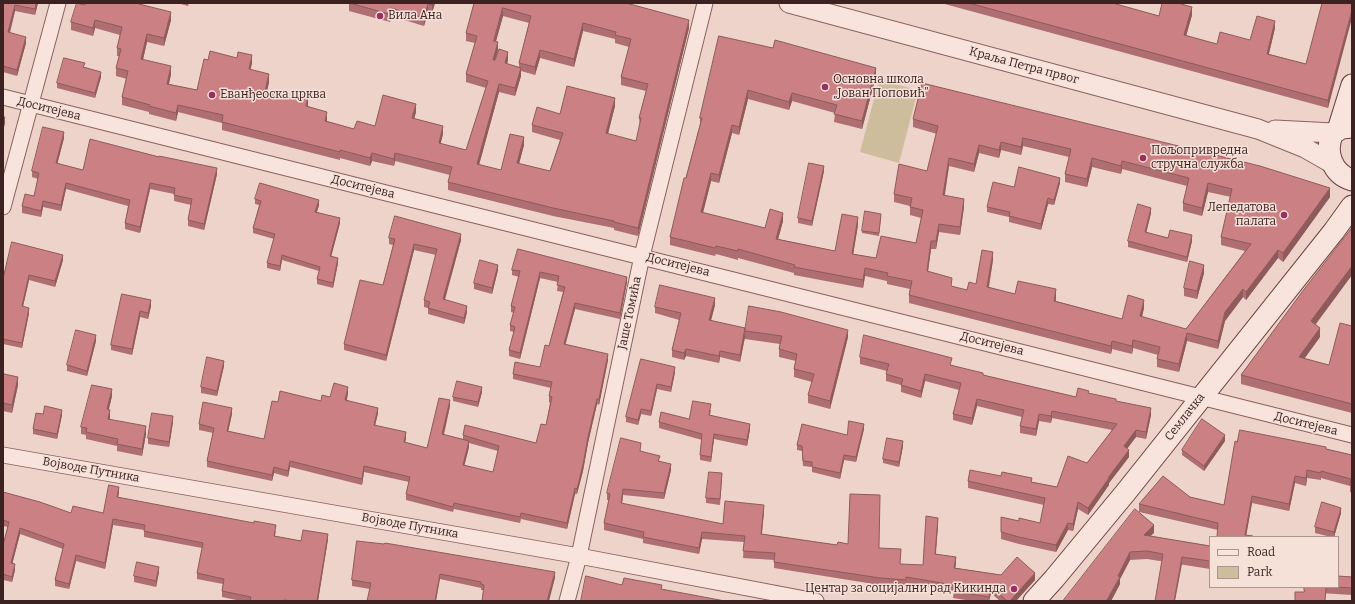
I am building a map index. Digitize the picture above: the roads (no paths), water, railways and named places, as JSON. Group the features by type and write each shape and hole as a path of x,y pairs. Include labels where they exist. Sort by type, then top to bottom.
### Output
{"main road":[{"name":"Семлачка","path":"1334,231 1343,203 1344,193 1341,172 1329,150 1341,130 1352,85"},
{"name":"Семлачка","path":"1034,601 1126,492 1200,397 1334,231 1352,206"}],"street":[{"path":"3,207 58,3"},
{"name":"Јаше Томића","path":"567,601 579,556 642,256 705,3"},
{"name":"Краља Петра првог","path":"790,3 1258,129 1305,148 1341,172"},
{"name":"Доситејева","path":"3,97 1352,435"},
{"name":"Краља Петра првог","path":"1258,129 1341,130"},
{"name":"Војводе Путника","path":"3,455 579,556 816,601"}],"place":[{"name":"Вила Ана","path":"380,16"},
{"name":"Основна школа „Јован Поповић”","path":"825,87"},
{"name":"Еванђеоска црква","path":"212,95"},
{"name":"Пољопривредна стручна служба","path":"1143,158"},
{"name":"Лепедатова палата","path":"1284,215"},
{"name":"Центар за социјални рад Кикинда","path":"1014,589"}]}
